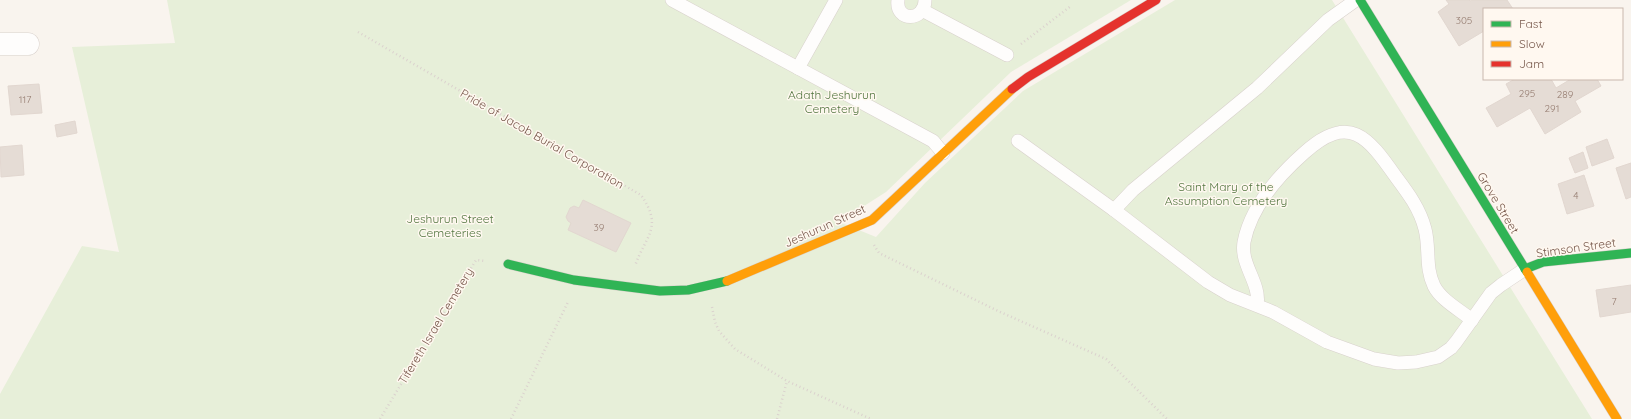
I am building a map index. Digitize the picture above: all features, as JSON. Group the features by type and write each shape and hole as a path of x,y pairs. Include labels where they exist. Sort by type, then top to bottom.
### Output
{"street":[{"name":"Jeshurun Street","path":"508,264 574,280 660,291 688,290 713,285 736,278 862,226 880,213 1006,94 1028,77 1156,0"},
{"name":"Grove Street","path":"1360,0 1617,419"},
{"path":"0,44 28,44"},
{"name":"Stimson Street","path":"1525,270 1542,262 1631,253"}],"lane":[{"path":"672,0 933,141 943,153"},
{"path":"798,68 836,0"},
{"path":"898,0 899,8 905,16 914,16 924,5 1006,55"},
{"path":"1114,210 1133,190 1257,88 1328,20 1356,0"},
{"path":"1257,306 1257,292 1246,265 1244,254 1244,241 1251,218 1270,190 1299,157 1317,141 1324,137 1330,134 1345,132 1359,136 1371,144 1411,197 1419,211 1425,228 1428,242 1429,272 1433,285 1441,296 1472,320"},
{"path":"1018,141 1114,210 1208,282 1230,295 1273,312 1327,342 1374,359 1398,363 1416,362 1438,357 1451,348 1491,293 1525,270"}],"path":[{"path":"1006,55 1071,6"},
{"name":"Pride of Jacob Burial Corporation","path":"358,32 641,196 647,204 652,217 652,230 635,264 630,287"},
{"path":"862,226 879,253 998,311 1106,358 1167,419"},
{"name":"Tifereth Israel Cemetery","path":"380,419 476,260 508,264"},
{"path":"511,419 570,300 574,280"},
{"path":"713,285 712,298 715,322 719,331 735,349 787,380 871,419"},
{"path":"777,419 787,380"}],"green space":[{"path":"167,0 1131,0 1011,72 886,192 839,222 876,237 925,183 1023,91 1175,0 1332,0 1592,419 0,419 0,394 82,246 119,252 72,47 175,43"}],"building":[{"path":"1446,0 1507,0 1512,8 1483,8 1483,32 1459,46 1438,12 1449,4"},
{"path":"1513,80 1552,80 1556,88 1569,80 1598,80 1601,86 1575,101 1581,112 1545,134 1530,108 1497,127 1486,108 1511,94 1506,84"},
{"path":"39,84 42,113 11,115 8,86"},
{"path":"75,121 77,133 57,137 55,125"},
{"path":"1607,139 1614,158 1592,166 1586,147"},
{"path":"22,145 24,175 1,177 0,147"},
{"path":"1583,152 1588,168 1575,173 1569,158"},
{"path":"1631,163 1631,197 1626,199 1616,168"},
{"path":"1584,175 1594,206 1567,214 1558,184"},
{"path":"583,200 631,223 616,252 568,230 571,223 566,217 570,208 574,206 579,208"},
{"path":"1631,285 1631,312 1600,317 1596,290"}],"traffic: fast":[{"path":"1360,0 1527,272"},
{"path":"1525,269 1543,262 1631,253"},
{"path":"508,264 574,280 660,291 688,290 727,281"}],"traffic: slow":[{"path":"727,281 872,220 1012,89"},
{"path":"1527,272 1617,419"}],"traffic: jam":[{"path":"1012,89 1028,77 1156,0"}],"park label":[{"name":"Adath Jeshurun Cemetery","path":"832,102"},
{"name":"Saint Mary of the Assumption Cemetery","path":"1226,194"},
{"name":"Jeshurun Street Cemeteries","path":"450,226"}]}
